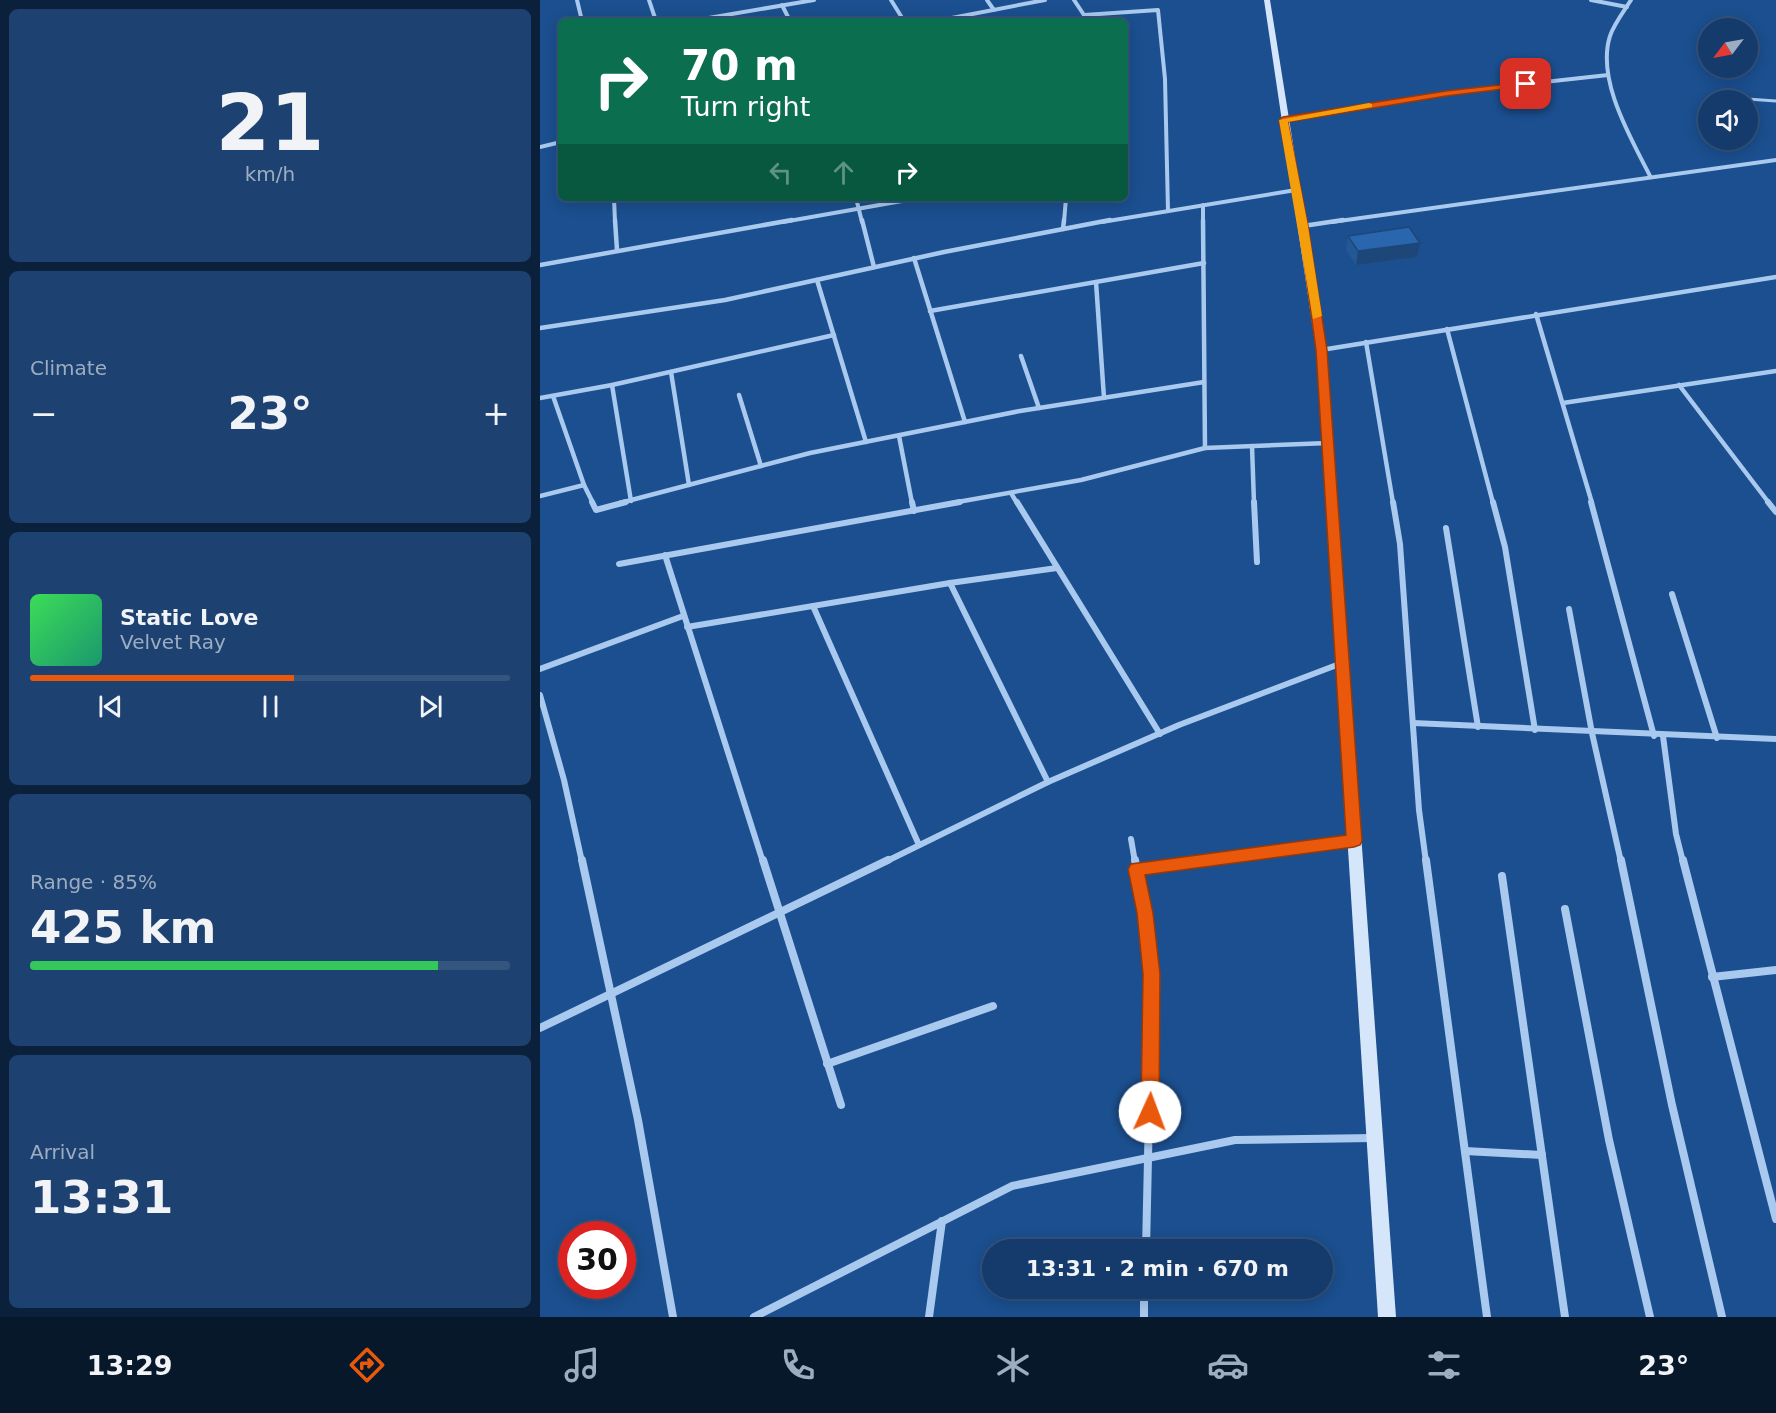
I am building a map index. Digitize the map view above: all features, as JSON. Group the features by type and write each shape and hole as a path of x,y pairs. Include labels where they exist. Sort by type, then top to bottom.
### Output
{"street":[{"path":"576,0 581,18"},
{"path":"649,0 655,18"},
{"path":"708,18 814,0"},
{"path":"891,0 902,18"},
{"path":"987,0 994,10"},
{"path":"952,18 1045,0"},
{"path":"1074,0 1084,15"},
{"path":"1267,0 1283,120 1303,226 1322,350 1387,1317"},
{"path":"1591,0 1627,7"},
{"path":"1631,0 1610,34 1605,63 1622,120 1650,176"},
{"path":"782,5 788,18"},
{"path":"1084,15 1158,10 1165,80 1168,211"},
{"path":"1283,120 1464,91 1608,75"},
{"path":"540,147 558,143"},
{"path":"1303,226 1776,159"},
{"path":"540,328 725,300 914,258 1296,190"},
{"path":"615,201 617,250"},
{"path":"857,201 874,267"},
{"path":"540,265 900,201"},
{"path":"1064,230 1066,201"},
{"path":"1203,205 1204,448"},
{"path":"914,258 965,422"},
{"path":"930,311 1203,263"},
{"path":"1322,350 1776,277"},
{"path":"817,280 866,442"},
{"path":"1096,282 1104,398"},
{"path":"1536,314 1563,403 1654,736"},
{"path":"1447,329 1505,547 1535,730"},
{"path":"540,398 612,385 834,335"},
{"path":"1366,342 1400,544 1419,810 1487,1317"},
{"path":"1021,356 1039,408"},
{"path":"1563,403 1776,371"},
{"path":"671,372 689,485"},
{"path":"553,396 584,485 596,510 761,466 866,442 1039,408 1204,382"},
{"path":"612,385 631,501"},
{"path":"1679,386 1776,512"},
{"path":"739,395 761,466"},
{"path":"898,436 914,511"},
{"path":"619,564 1081,480 1204,448 1328,443"},
{"path":"1252,446 1257,562"},
{"path":"540,496 584,485"},
{"path":"1011,493 1160,734"},
{"path":"1446,528 1478,727"},
{"path":"665,555 841,1105"},
{"path":"687,627 950,583 1057,568"},
{"path":"950,583 1048,783"},
{"path":"1672,594 1717,738"},
{"path":"813,606 919,845"},
{"path":"1569,609 1592,733 1633,912 1672,1105 1722,1317"},
{"path":"540,669 683,616"},
{"path":"540,1028 1048,783 1160,734 1343,663"},
{"path":"540,695 558,750 612,995 656,1210 673,1317"},
{"path":"1413,723 1654,736 1776,739"},
{"path":"1663,736 1676,834 1776,1219"},
{"path":"1131,839 1145,913 1152,974 1146,1239"},
{"path":"1136,869 1354,841"},
{"path":"1502,876 1565,1317"},
{"path":"1565,909 1610,1140 1650,1317"},
{"path":"1712,977 1776,970"},
{"path":"827,1064 993,1006"},
{"path":"753,1317 1012,1186 1235,1140 1375,1138"},
{"path":"1465,1151 1542,1155"},
{"path":"929,1317 942,1221"},
{"path":"1143,1317 1144,1299"}],"lane":[{"path":"1758,100 1776,101"}],"building":[{"path":"1409,227 1420,243 1358,251 1348,236"}],"slow traffic":[{"path":"1317,316 1283,120 1369,106"}],"route":[{"path":"1150,1112 1152,974 1145,913 1136,869 1354,841 1322,350 1303,226 1283,120 1390,102 1526,84"}]}
